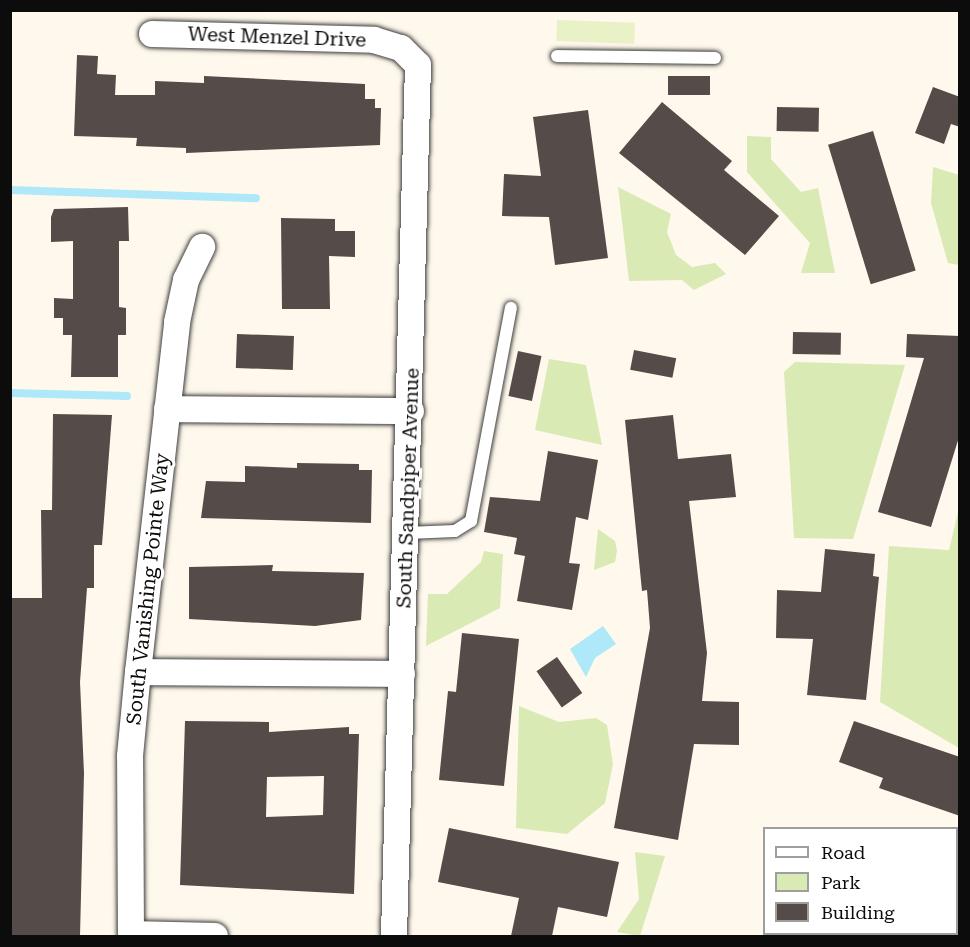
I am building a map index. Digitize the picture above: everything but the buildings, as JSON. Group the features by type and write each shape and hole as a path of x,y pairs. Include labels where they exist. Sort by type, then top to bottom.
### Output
{"street":[{"name":"West Menzel Drive","path":"152,34 254,22 374,40 401,48"},
{"name":"South Sandpiper Avenue","path":"394,936 408,533 419,77 418,65 401,48"},
{"name":"South Vanishing Pointe Way","path":"131,935 130,756 138,672 177,322 186,280 202,247"},
{"path":"167,409 411,411"},
{"path":"138,672 402,674"},
{"path":"131,935 215,936"}],"lane":[{"path":"557,56 715,58"},
{"path":"408,533 455,531 471,521 511,308"}],"green space":[{"path":"557,20 635,23 634,44 556,41"},
{"path":"747,136 771,137 771,159 801,192 818,188 835,273 801,273 810,243 747,172"},
{"path":"933,167 959,175 959,265 948,263 931,203"},
{"path":"618,187 671,214 667,232 676,255 692,267 715,263 726,274 694,290 682,280 629,281"},
{"path":"549,359 586,365 602,445 535,430"},
{"path":"795,362 905,365 853,539 794,538 784,372"},
{"path":"959,508 960,748 880,702 889,546 949,550"},
{"path":"598,529 615,541 617,551 615,562 594,570"},
{"path":"484,551 503,554 500,608 426,646 428,594 447,594 481,562"},
{"path":"519,706 559,722 596,718 607,725 613,764 605,803 567,834 516,828"},
{"path":"635,852 665,856 640,936 617,932 639,899"}],"water":[{"path":"603,626 616,644 595,658 586,677 570,649"}],"waterway":[{"path":"10,190 256,198"},
{"path":"10,393 127,396"}]}
